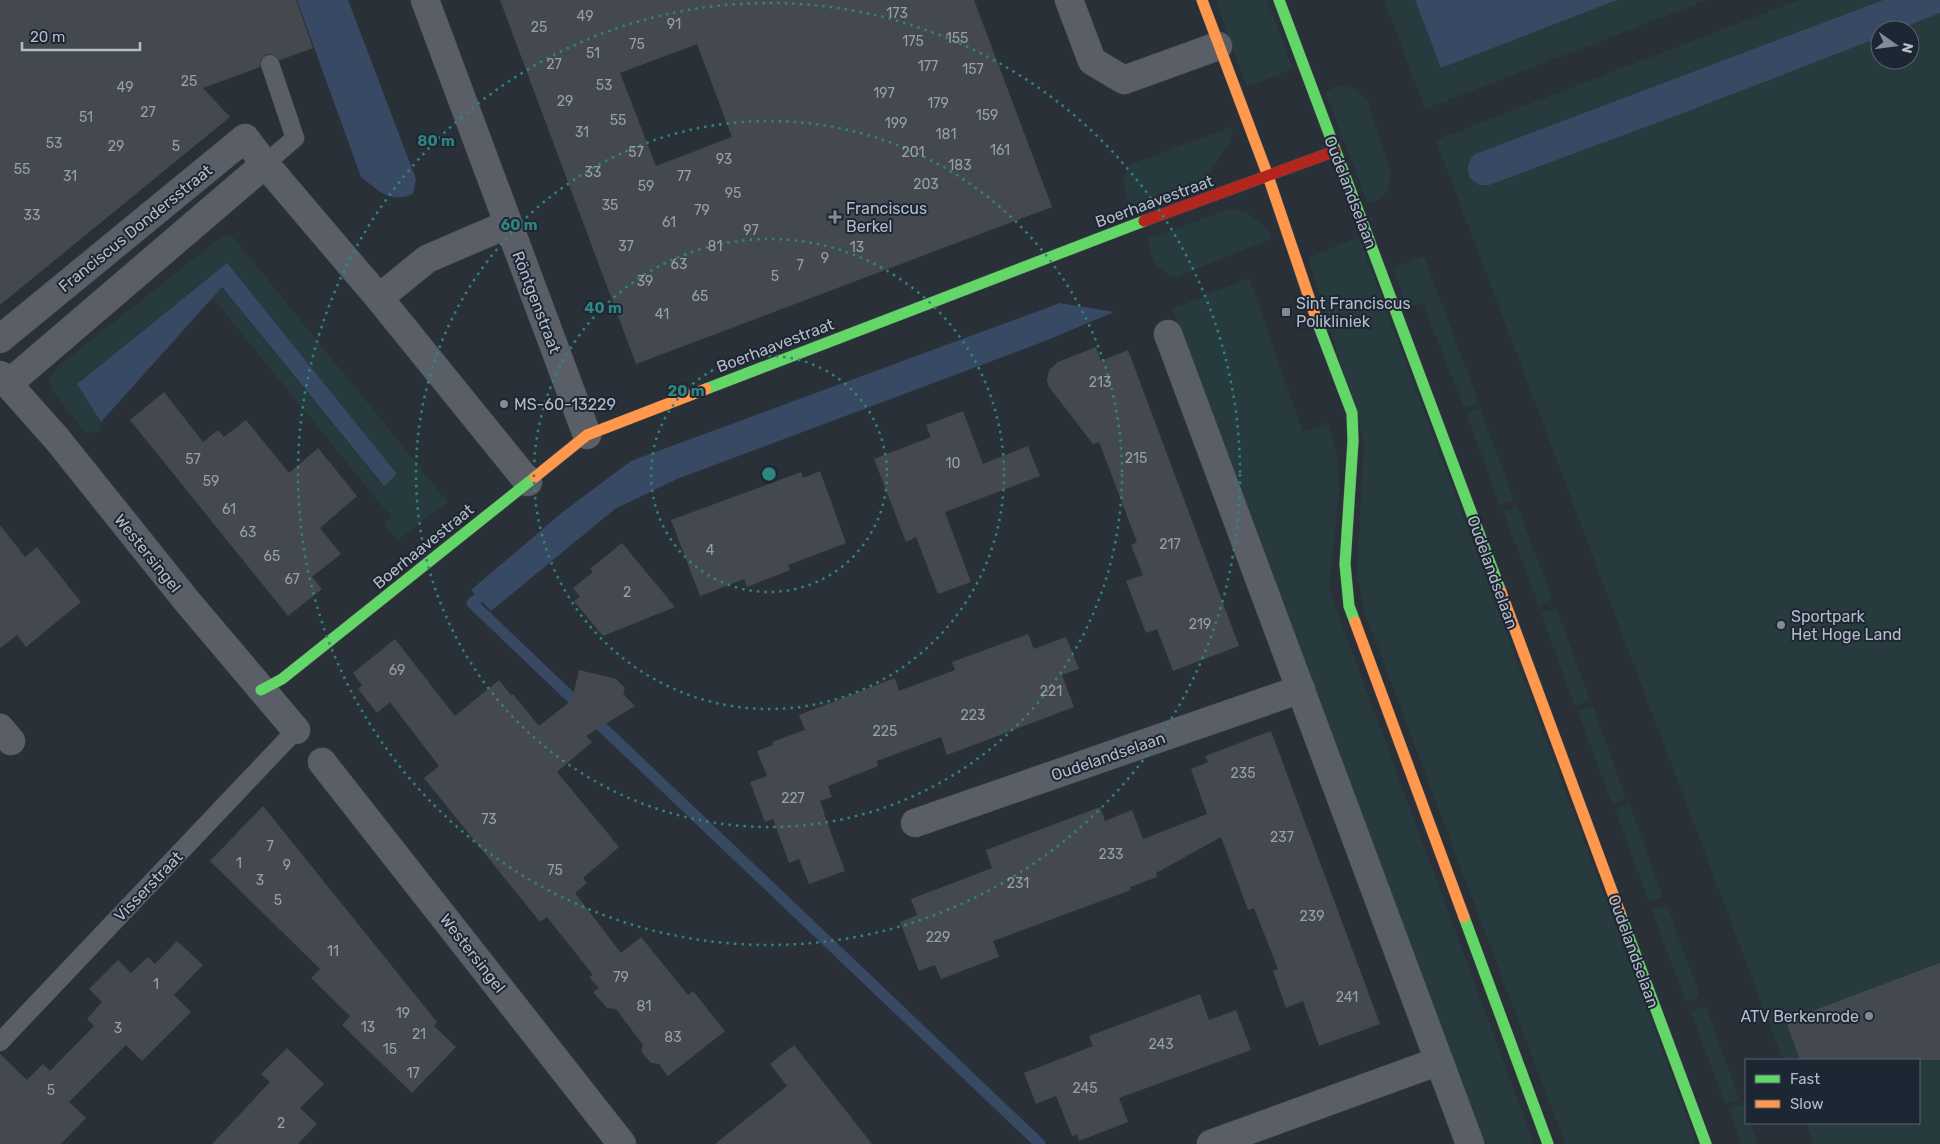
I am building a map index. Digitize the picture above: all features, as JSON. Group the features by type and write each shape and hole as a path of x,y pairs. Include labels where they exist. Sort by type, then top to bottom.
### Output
{"street":[{"name":"Röntgenstraat","path":"425,0 587,436"},
{"path":"1069,0 1092,61 1124,80 1218,46"},
{"path":"1202,0 1268,176 1317,320 1352,413 1354,441 1345,564 1349,606 1548,1144"},
{"name":"Oudelandselaan","path":"1279,0 1706,1144"},
{"name":"Franciscus Dondersstraat","path":"0,339 244,138 528,482"},
{"name":"Boerhaavestraat","path":"261,690 282,679 587,436 1127,227 1335,152"},
{"name":"Franciscus Dondersstraat","path":"4,379 265,164"},
{"path":"378,298 427,260 508,224"},
{"path":"1168,334 1470,1144"},
{"name":"Westersingel","path":"4,379 57,439 186,600 296,730"},
{"name":"Oudelandselaan","path":"915,823 1301,689"},
{"name":"Westersingel","path":"322,762 622,1144"},
{"path":"1212,1144 1439,1061"}],"lane":[{"path":"265,164 295,138 270,64"},
{"name":"Visserstraat","path":"0,1042 296,730"}],"green space":[{"path":"1215,0 1267,0 1293,69 1247,87"},
{"path":"1384,0 1415,0 1441,67 1617,0 1707,0 1425,109"},
{"name":"Sportpark Het Hoge Land","path":"1799,0 1883,0 1475,154 1469,161 1468,174 1870,30 1870,70 1920,70 1920,20 1898,20 1940,5 1940,1144 1814,1144 1806,1124 1920,1124 1920,1059 1783,1059 1436,140"},
{"path":"1342,85 1357,90 1369,104 1391,174 1388,190 1379,199 1368,203 1325,92"},
{"path":"1234,126 1230,142 1204,181 1131,207 1125,190 1124,180 1132,164"},
{"path":"1230,209 1255,218 1273,238 1176,277 1163,272 1159,268 1153,258 1147,239"},
{"path":"224,235 232,236 448,502 398,539 384,525 391,517 212,297 221,287 383,486 397,474 227,263 77,383 101,422 99,431 86,434 51,389 49,379 57,367"},
{"path":"1359,237 1697,1144 1565,1144 1364,611 1357,571 1364,441 1308,258"},
{"path":"1424,256 1479,403 1464,407 1423,304 1419,303 1407,308 1393,269"},
{"path":"1249,278 1303,432 1328,423 1338,460 1339,492 1329,589 1534,1144 1483,1144 1172,309"},
{"path":"1480,408 1514,500 1500,505 1466,413"},
{"path":"1517,506 1552,599 1539,605 1503,511"},
{"path":"1556,608 1590,700 1575,706 1541,613"},
{"path":"1593,706 1626,799 1612,804 1578,711"},
{"path":"1629,804 1663,897 1649,902 1615,810"},
{"path":"1667,905 1700,997 1686,1002 1652,910"},
{"path":"1706,1006 1739,1099 1725,1104 1691,1011"},
{"path":"1744,1104 1745,1124 1750,1124 1758,1144 1742,1144 1729,1109"}],"water":[{"path":"297,0 348,0 416,179 413,194 405,197 391,197 379,191 361,177"},
{"path":"1415,0 1617,0 1441,68"},
{"path":"1883,0 1940,0 1940,13 1920,21 1870,20 1870,41 1489,185 1479,185 1470,178 1468,165 1475,154"},
{"path":"227,263 397,474 384,486 222,287 101,422 77,384"},
{"path":"1060,303 1114,312 1045,341 677,479 615,509 491,611 471,590 564,511 631,461"}],"building":[{"path":"0,0 296,0 313,48 280,60 273,54 266,54 260,61 260,67 203,88 230,117 0,305"},
{"path":"500,0 974,0 1052,207 636,364","holes":["697,44 732,137 656,166 620,73"]},
{"path":"1096,347 1101,361 1128,350 1239,646 1173,671 1157,629 1146,633 1126,581 1143,575 1131,545 1137,542 1099,442 1093,444 1049,387 1047,381 1049,370 1058,362"},
{"path":"164,392 203,442 218,430 224,437 246,420 289,473 318,448 357,496 320,528 341,554 312,577 322,589 288,616 130,420"},
{"path":"963,411 983,464 1028,446 1040,476 945,512 971,582 938,594 916,537 906,542 874,459 931,437 926,425"},
{"path":"820,471 846,543 788,565 790,570 747,587 744,579 700,596 671,520 801,472 803,478"},
{"path":"0,525 25,557 37,547 81,602 26,647 17,635 0,648"},
{"path":"622,543 675,607 603,636 574,601 580,597 573,588 593,572 590,569"},
{"path":"1028,634 1034,649 1066,637 1079,669 1062,675 1074,707 947,755 941,737 877,761 878,766 828,786 832,797 820,801 845,871 809,884 799,859 789,863 773,819 765,822 750,782 767,776 757,751 773,745 772,742 805,730 799,715 895,678 899,691 955,670 952,662"},
{"path":"395,639 455,716 499,680 539,726 572,700 579,670 616,679 625,688 623,694 635,706 586,736 592,742 557,772 619,847 583,878 587,883 575,893 621,953 641,937 688,995 693,991 725,1031 668,1076 659,1064 651,1063 641,1051 643,1045 616,1009 607,1008 593,992 599,988 589,977 593,975 547,917 540,922 424,778 439,766 390,702 377,713 358,689 362,685 353,673"},
{"path":"1271,731 1380,1024 1319,1046 1303,1001 1286,1008 1273,971 1278,969 1254,908 1248,910 1221,837 1156,873 1157,877 1130,887 1131,890 993,941 999,957 941,979 935,965 919,971 900,922 917,915 911,899 992,868 986,850 1100,807 1105,821 1132,810 1143,839 1207,814 1191,769 1208,762 1205,756"},
{"path":"263,806 437,1022 434,1026 456,1047 412,1093 342,1025 350,1016 311,978 320,969 210,861"},
{"path":"177,941 203,965 174,995 191,1012 142,1061 126,1045 69,1102 86,1118 61,1144 0,1144 0,1054 27,1080 43,1064 50,1071 94,1026 87,1019 102,1002 89,989 118,960 131,973 148,957 155,964"},
{"name":"ATV Berkenrode","path":"1940,963 1940,1060 1800,1059 1786,1021"},
{"path":"1200,994 1209,1020 1236,1010 1251,1050 1119,1098 1128,1122 1079,1141 1077,1134 1072,1136 1056,1096 1036,1104 1024,1073 1093,1046 1089,1036"},
{"path":"794,1045 872,1144 715,1144 787,1086 770,1064"},
{"path":"287,1048 324,1084 300,1108 317,1124 298,1144 212,1144 270,1082 261,1074"}],"waterway":[{"path":"490,589 472,603 1040,1144"}],"traffic: fast":[{"path":"1279,0 1501,592"},
{"path":"706,389 1144,221"},
{"path":"1317,321 1352,413 1353,441 1345,564 1349,606 1355,622"},
{"path":"261,690 282,679 535,477"},
{"path":"1620,913 1706,1144"},
{"path":"1464,917 1548,1144"}],"traffic: slow":[{"path":"1202,0 1268,176 1317,321"},
{"path":"535,477 587,435 706,389"},
{"path":"1501,592 1620,913"},
{"path":"1355,622 1464,917"}],"traffic: jam":[{"path":"1144,221 1335,151"}],"place":[{"name":"Franciscus Berkel","path":"835,217"},
{"name":"Sint Franciscus Polikliniek","path":"1286,312"},
{"name":"MS-60-13229","path":"504,404"},
{"name":"Sportpark Het Hoge Land","path":"1781,625"},
{"name":"ATV Berkenrode","path":"1869,1016"}]}
